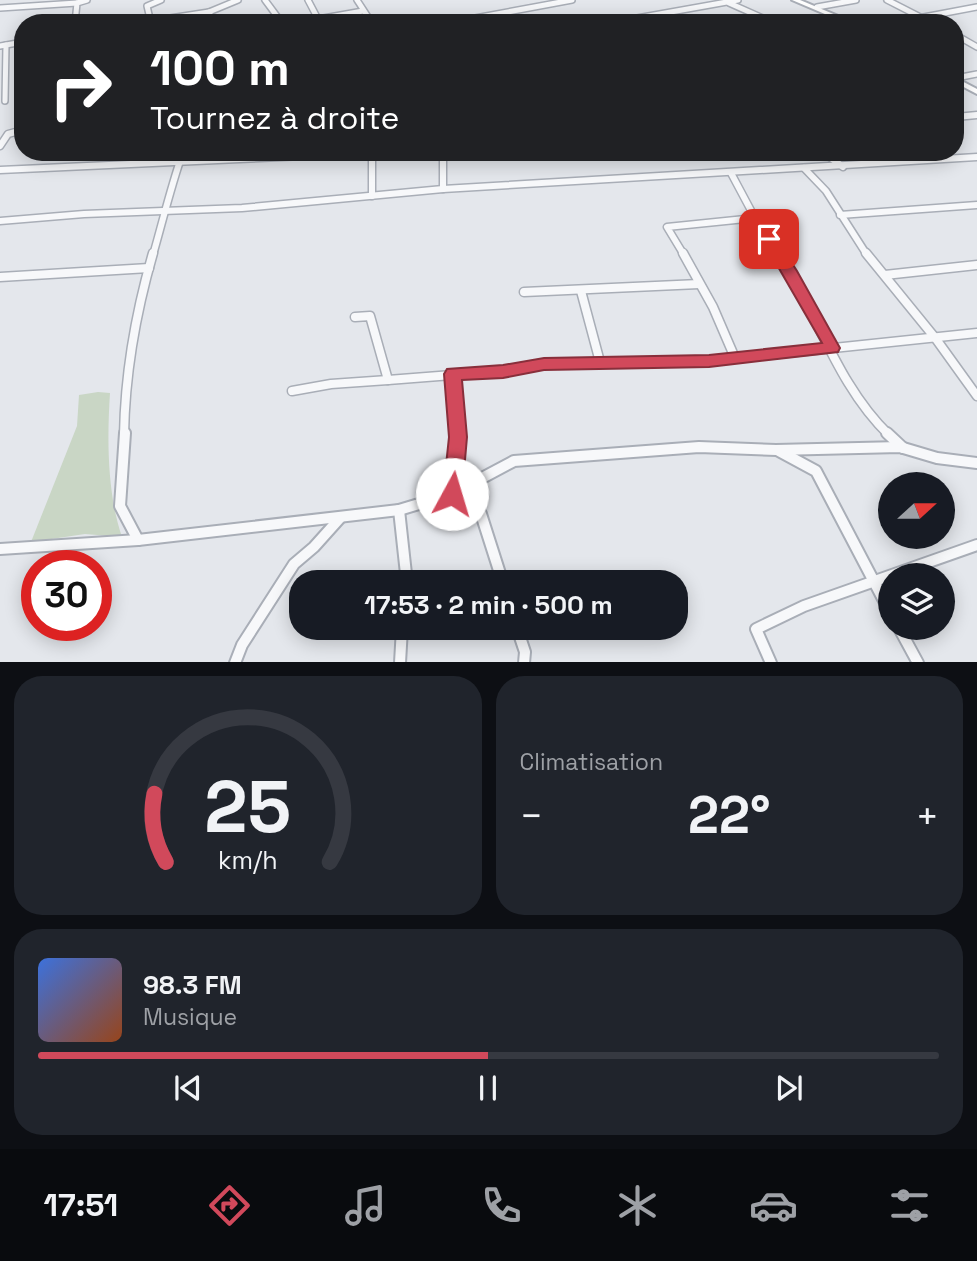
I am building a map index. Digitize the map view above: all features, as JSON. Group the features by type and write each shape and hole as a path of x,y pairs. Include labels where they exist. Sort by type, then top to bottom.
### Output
{"main road":[{"path":"795,0 832,14"}],"street":[{"path":"0,8 87,0"},
{"path":"148,14 147,6 161,0"},
{"path":"197,14 238,0"},
{"path":"357,0 365,14"},
{"path":"504,14 572,0"},
{"path":"658,14 738,0"},
{"path":"817,7 856,0"},
{"path":"887,0 916,14"},
{"path":"727,2 753,14"},
{"path":"76,14 77,3"},
{"path":"938,14 977,7"},
{"path":"346,14 363,11"},
{"path":"965,40 977,38"},
{"path":"965,40 977,47"},
{"path":"3,45 5,101"},
{"path":"0,146 8,134 14,132"},
{"path":"0,170 202,161"},
{"path":"372,161 372,196"},
{"path":"443,161 443,190"},
{"path":"835,161 843,167"},
{"path":"0,221 443,190 923,161"},
{"path":"138,540 120,506 124,473 125,393 141,294 166,211 169,190 181,162"},
{"path":"804,168 825,191 867,255 936,339 977,396"},
{"path":"732,173 755,218 790,271 858,397 877,422 903,448"},
{"path":"840,215 977,205"},
{"path":"735,358 713,307 667,227 755,218"},
{"path":"885,275 977,265"},
{"path":"0,277 149,268"},
{"path":"524,292 699,284"},
{"path":"581,291 586,300 586,310 600,362"},
{"path":"355,317 370,316 388,380"},
{"path":"292,391 331,384 503,371 544,364 709,361 977,333"},
{"path":"452,494 458,437 453,374"},
{"path":"0,549 138,540 400,510 452,494 514,461 699,447 776,450 838,447 903,448 937,458 977,463"},
{"path":"776,450 816,471 878,586"},
{"path":"452,494 481,514 499,570"},
{"path":"400,510 406,570"},
{"path":"235,662 242,645 294,564 314,547 340,518"},
{"path":"771,662 756,629 804,606 977,545"},
{"path":"400,662 401,640"},
{"path":"521,640 525,652 524,662"},
{"path":"906,640 917,662"}],"green space":[{"path":"110,393 109,466 113,502 122,537 85,534 31,542 77,426 79,395"}],"route":[{"path":"452,494 458,437 453,374 503,371 544,364 709,361 832,348 790,271 769,239"}]}
